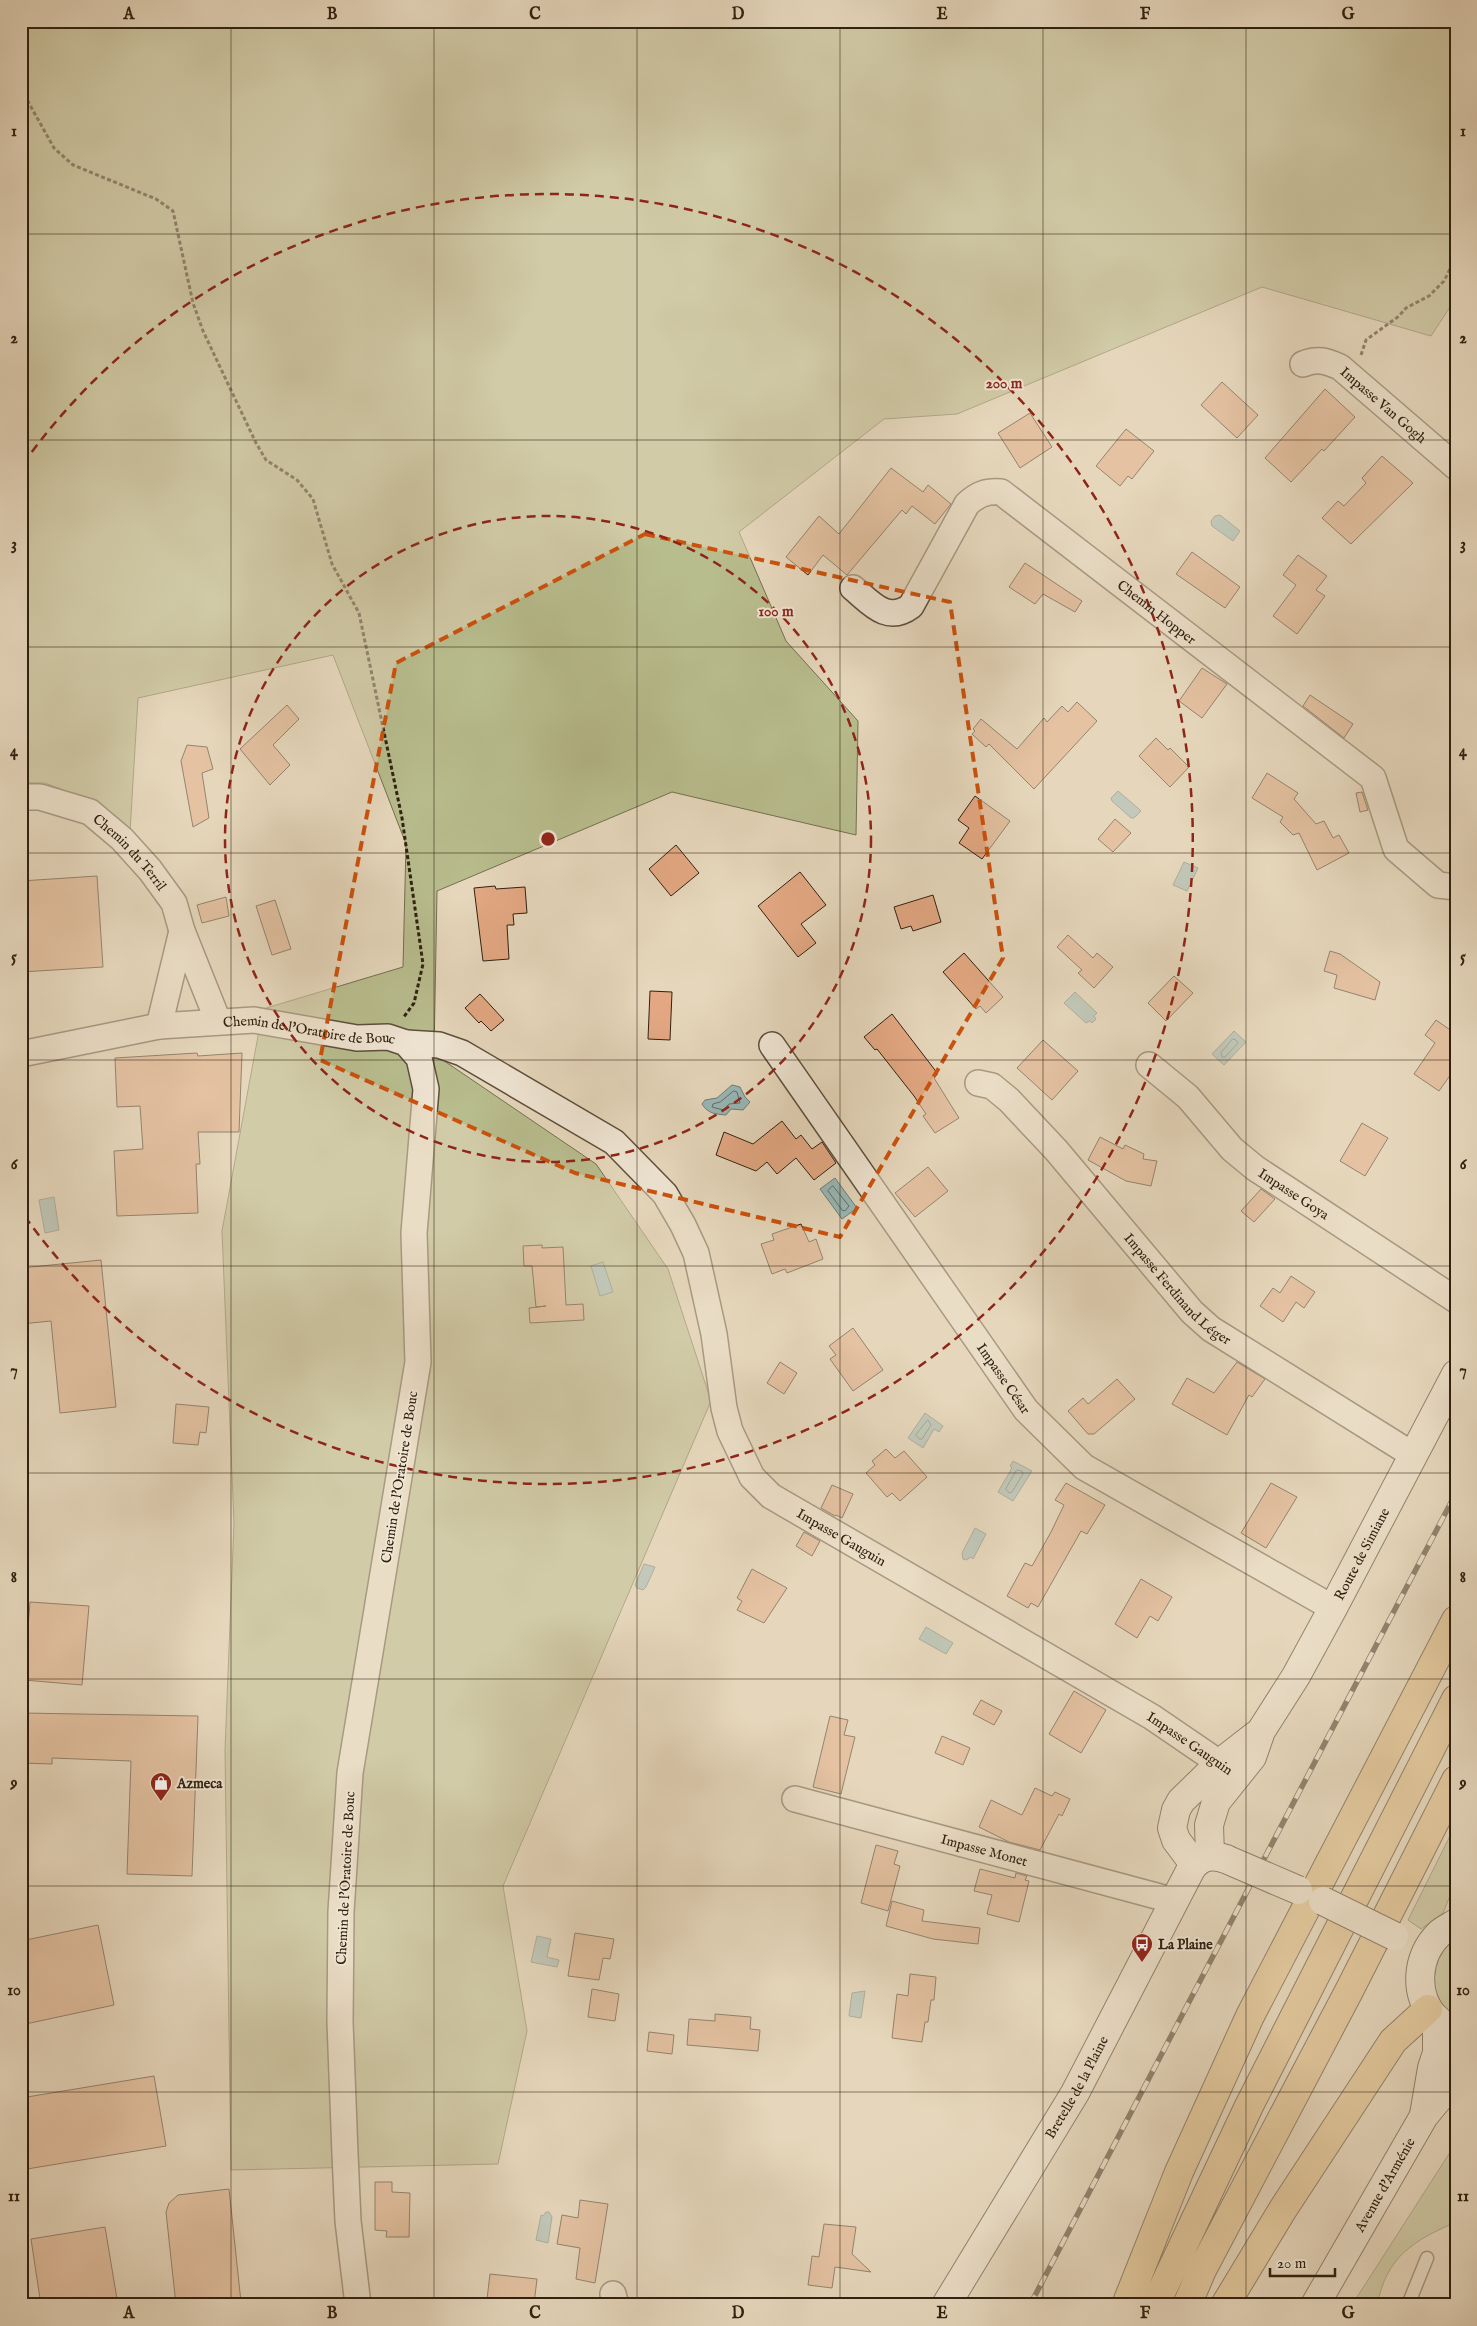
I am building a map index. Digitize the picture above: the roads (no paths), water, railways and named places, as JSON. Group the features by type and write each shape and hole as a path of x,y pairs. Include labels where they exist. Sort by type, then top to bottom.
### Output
{"highway":[{"path":"1126,2305 1183,2163 1250,2016 1456,1620"},
{"path":"1154,2305 1248,2106 1456,1699"},
{"path":"1187,2305 1211,2253 1349,1991 1456,1780"},
{"path":"1226,2305 1283,2209 1393,2041 1440,2020"}],"street":[{"name":"Impasse Van Gogh","path":"1303,364 1312,360 1324,360 1340,367 1456,467"},
{"name":"Chemin Hopper","path":"853,588 882,611 892,614 902,612 910,606 967,504 983,493 989,491 1001,492 1373,778 1396,849 1438,885 1456,886"},
{"name":"Chemin du Terril","path":"21,797 40,797 90,812 116,833 150,870 174,903 182,931 218,1021"},
{"path":"159,1026 182,931"},
{"name":"Chemin de l'Oratoire de Bouc","path":"21,1054 159,1026 254,1020 358,1038 397,1040 419,1058 426,1089 414,1233 418,1362 350,1773 341,1912 340,2022 345,2154 348,2221 358,2305"},
{"name":"Impasse Gauguin","path":"397,1040 439,1045 462,1053 614,1142 665,1194 683,1225 696,1253 714,1334 724,1408 730,1431 752,1477 771,1496 1152,1717 1229,1769"},
{"name":"Impasse César","path":"772,1045 1026,1410 1084,1467 1334,1608"},
{"name":"Impasse Goya","path":"1149,1065 1188,1097 1232,1149 1255,1168 1456,1300"},
{"name":"Impasse Ferdinand Léger","path":"978,1083 992,1086 1009,1100 1056,1150 1192,1312 1211,1329 1413,1455"},
{"name":"Route de Simiane","path":"1426,1952 1311,1896 1211,1860 1176,1840 1172,1818 1181,1801 1229,1769 1252,1757 1261,1731 1296,1676 1334,1608 1456,1374"},
{"name":"Route de Simiane","path":"1211,1860 1209,1825 1229,1769"},
{"name":"Impasse Monet","path":"795,1799 1175,1900"},
{"name":"Bretelle de la Plaine","path":"946,2305 1075,2093 1175,1900 1211,1860"},
{"path":"1426,1952 1439,1933 1456,1923"},
{"name":"Avenue d'Arménie","path":"1424,2116 1432,2068 1437,2053 1440,2020 1421,1990 1420,1970 1426,1952"},
{"name":"Avenue d'Arménie","path":"1315,2305 1424,2116 1444,2092 1456,2070"}],"lane":[{"path":"1408,2305 1428,2258"}],"water":[{"path":"1220,515 1240,531 1233,541 1212,526 1211,521 1215,516"},
{"path":"1118,791 1141,811 1134,818 1131,818 1112,801 1111,798"},
{"path":"1184,862 1198,868 1187,891 1173,885"},
{"path":"1075,992 1097,1013 1094,1016 1096,1019 1092,1023 1090,1021 1086,1023 1064,1003"},
{"path":"1234,1031 1246,1042 1224,1065 1212,1054"},
{"path":"732,1085 740,1087 750,1102 743,1110 731,1109 726,1115 712,1113 704,1107 702,1104 705,1100 717,1098"},
{"path":"835,1178 857,1208 842,1219 820,1189"},
{"path":"54,1197 59,1230 45,1233 39,1200"},
{"path":"603,1262 613,1292 600,1296 591,1266"},
{"path":"925,1413 943,1426 939,1432 934,1429 923,1448 908,1438"},
{"path":"1013,1461 1032,1471 1013,1501 998,1492 1012,1468 1010,1466"},
{"path":"975,1528 986,1534 973,1559 971,1557 966,1560 963,1559 962,1553"},
{"path":"644,1564 655,1567 643,1590 635,1585"},
{"path":"926,1627 953,1643 946,1654 919,1639"},
{"path":"537,1936 551,1939 547,1957 559,1960 557,1967 531,1962"},
{"path":"865,1991 861,2018 849,2016 852,1993"},
{"path":"546,2212 549,2212 552,2217 548,2243 536,2240 541,2215 543,2216"}],"railway":[{"path":"1030,2305 1456,1493"}],"place":[{"name":"Azmeca","path":"161,1802"},
{"name":"La Plaine","path":"1142,1963"}]}
